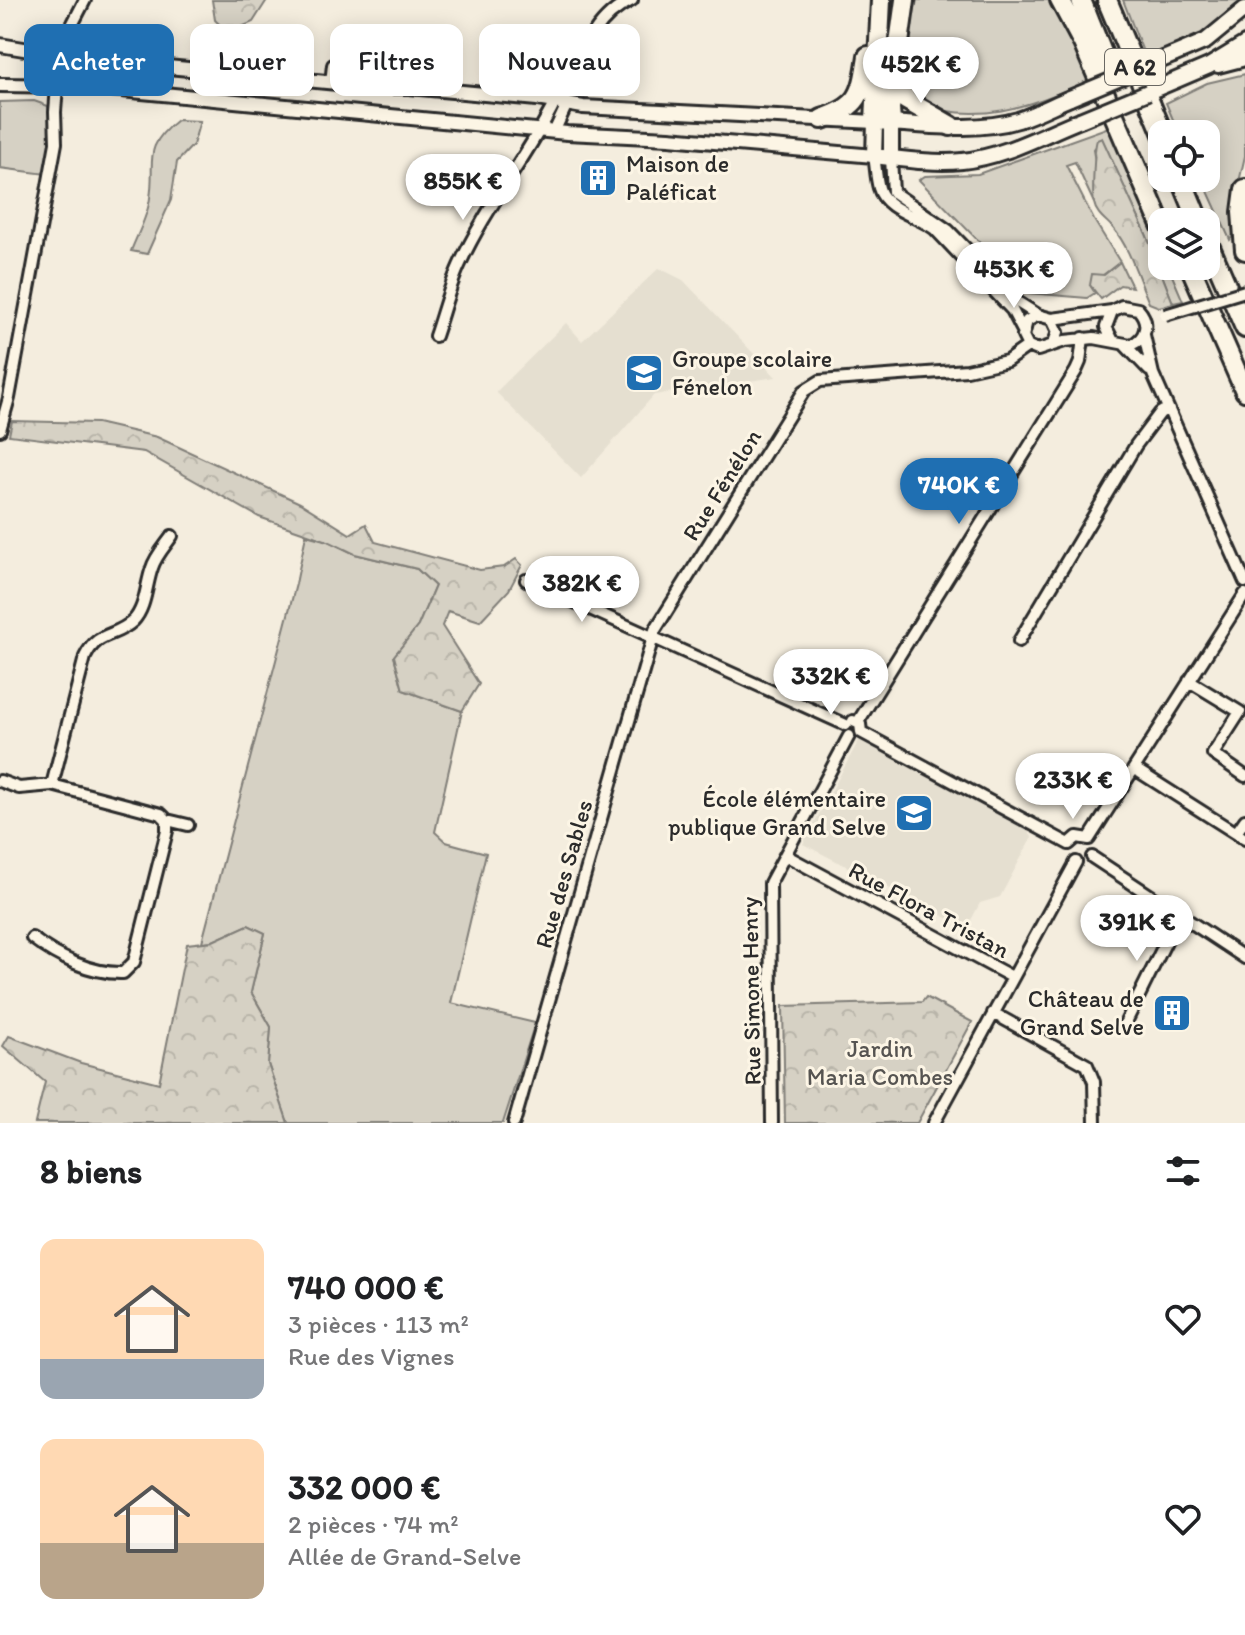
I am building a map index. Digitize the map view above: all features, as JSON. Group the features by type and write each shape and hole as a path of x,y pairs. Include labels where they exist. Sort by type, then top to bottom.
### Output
{"highway":[{"path":"881,0 877,40 883,122"},
{"path":"883,122 905,0"},
{"path":"1060,0 1083,43 1154,208"},
{"name":"A 62","path":"1081,0 1166,208"},
{"name":"A 62","path":"1107,0 1157,120"},
{"path":"822,119 846,110 859,98 868,56 877,40"},
{"path":"896,63 906,100 951,126"},
{"path":"1245,189 1242,212 1245,250"},
{"path":"1220,270 1245,328"},
{"path":"1185,280 1197,310 1216,328"},
{"path":"1196,280 1245,391"}],"main road":[{"path":"883,122 951,126 1007,122 1206,41 1245,9"},
{"path":"883,122 874,156 942,162 974,159 1000,153 1209,66 1245,44"},
{"path":"1209,66 1245,58"},
{"path":"883,122 891,158"}],"street":[{"path":"73,24 85,0"},
{"path":"554,132 562,103 589,41 604,18 632,0"},
{"path":"0,45 24,49"},
{"path":"174,67 330,83"},
{"path":"0,85 24,85"},
{"path":"463,93 562,103 883,122"},
{"path":"1,427 56,143 57,96"},
{"path":"167,96 554,132 874,156 879,191 891,205 935,229 1012,310 1028,346 1038,350 1083,338 1112,339 1140,357 1153,374"},
{"path":"435,336 458,268 484,217 525,157 539,130 562,103"},
{"path":"891,158 893,192 948,230 1019,303 1038,315 1052,319 1112,311 1128,305 1142,313 1165,315 1245,291"},
{"path":"1112,311 1106,327 1112,339"},
{"path":"1142,313 1153,374 1245,582"},
{"path":"1023,331 1027,321 1038,315"},
{"path":"1125,345 1136,343 1165,315"},
{"path":"1052,319 1058,332 1053,345"},
{"name":"Rue Simone Henry","path":"772,1123 770,883 853,729 1076,371 1083,338"},
{"name":"Rue Fénélon","path":"652,637 804,391 812,383 985,367 1007,361 1028,346"},
{"path":"1019,641 1136,445 1160,413 1168,408"},
{"path":"52,785 85,657 91,645 101,636 127,626 137,618 152,565 172,536"},
{"path":"526,580 853,729 1069,844"},
{"path":"1089,839 1245,594"},
{"name":"Rue des Sables","path":"514,1123 652,637"},
{"path":"1189,681 1242,714 1213,754 1245,776"},
{"path":"1135,769 1240,836 1245,820"},
{"path":"0,781 19,788 52,785 161,814 167,820 188,825"},
{"path":"32,938 52,953 106,973 123,973 134,962 167,831 167,820"},
{"path":"1077,837 1089,839 1094,847 1092,857 1085,863 1076,862 1069,855 1069,844 1077,837"},
{"name":"Rue Flora Tristan","path":"785,855 1012,977"},
{"path":"1092,857 1245,958"},
{"path":"934,1123 1076,862"},
{"path":"1124,1026 1179,915"},
{"path":"993,1013 1087,1065 1094,1082 1095,1123"}],"shaded area":[{"name":"Groupe scolaire Fénelon","path":"659,268 683,280 776,377 654,395 581,478 496,392 566,323 582,341"},
{"path":"859,740 1029,831 1032,837 1000,897 980,903 969,924 963,926 803,844"}],"green space":[{"path":"212,0 267,0 248,24 219,24 215,20"},
{"path":"917,0 1052,0 1062,15 1090,81 1048,98 985,113 941,110 918,103 905,79 907,43"},
{"path":"1123,0 1245,0 1245,3 1200,37 1145,57"},
{"path":"1245,74 1245,156 1236,195 1235,232 1230,240 1220,218 1220,208 1216,208 1208,192 1220,192 1220,120 1173,120 1166,103 1207,83"},
{"path":"34,101 48,106 53,140 46,174 0,168 0,102"},
{"path":"177,120 200,121 193,145 177,162 171,200 147,254 131,251 149,205 154,147"},
{"path":"1109,127 1148,219 1148,239 1102,139 1093,150 1096,167 1094,203 1075,162 1066,165 1120,262 1090,285 1095,293 1087,298 1029,293 919,180 925,176 978,174"},
{"path":"1102,138 1148,239 1148,280 1164,280 1173,303 1159,307 1149,303 1124,245 1095,207 1093,190 1097,140"},
{"path":"1120,262 1132,287 1120,285 1101,299 1090,285 1092,274 1104,275"},
{"path":"1164,280 1174,280 1183,301 1173,303"},
{"path":"12,421 97,423 157,437 300,503 350,534 366,524 375,542 480,570 504,567 516,559 522,565 509,590 480,621 448,611 442,626 479,684 462,711 403,690 394,656 418,626 435,586 417,569 355,554 328,541 259,517 144,452 9,435"},
{"path":"306,535 355,554 417,569 435,586 418,626 394,656 403,690 462,711 435,832 446,842 486,853 451,1003 535,1023 503,1123 288,1123 268,1064 271,1027 251,992 265,933 248,925 213,941 202,942 296,584"},
{"path":"248,925 265,933 251,992 271,1027 268,1064 288,1123 35,1123 45,1082 3,1046 9,1036 81,1063 159,1083 187,944 213,941"},
{"name":"Jardin Maria Combes","path":"926,997 972,1022 917,1123 785,1123 783,1006 922,1002"}],"place":[{"name":"Maison de Paléficat","path":"598,178"},
{"name":"Groupe scolaire Fénelon","path":"644,373"},
{"name":"École élémentaire publique Grand Selve","path":"914,813"},
{"name":"Château de Grand Selve","path":"1172,1013"}]}
